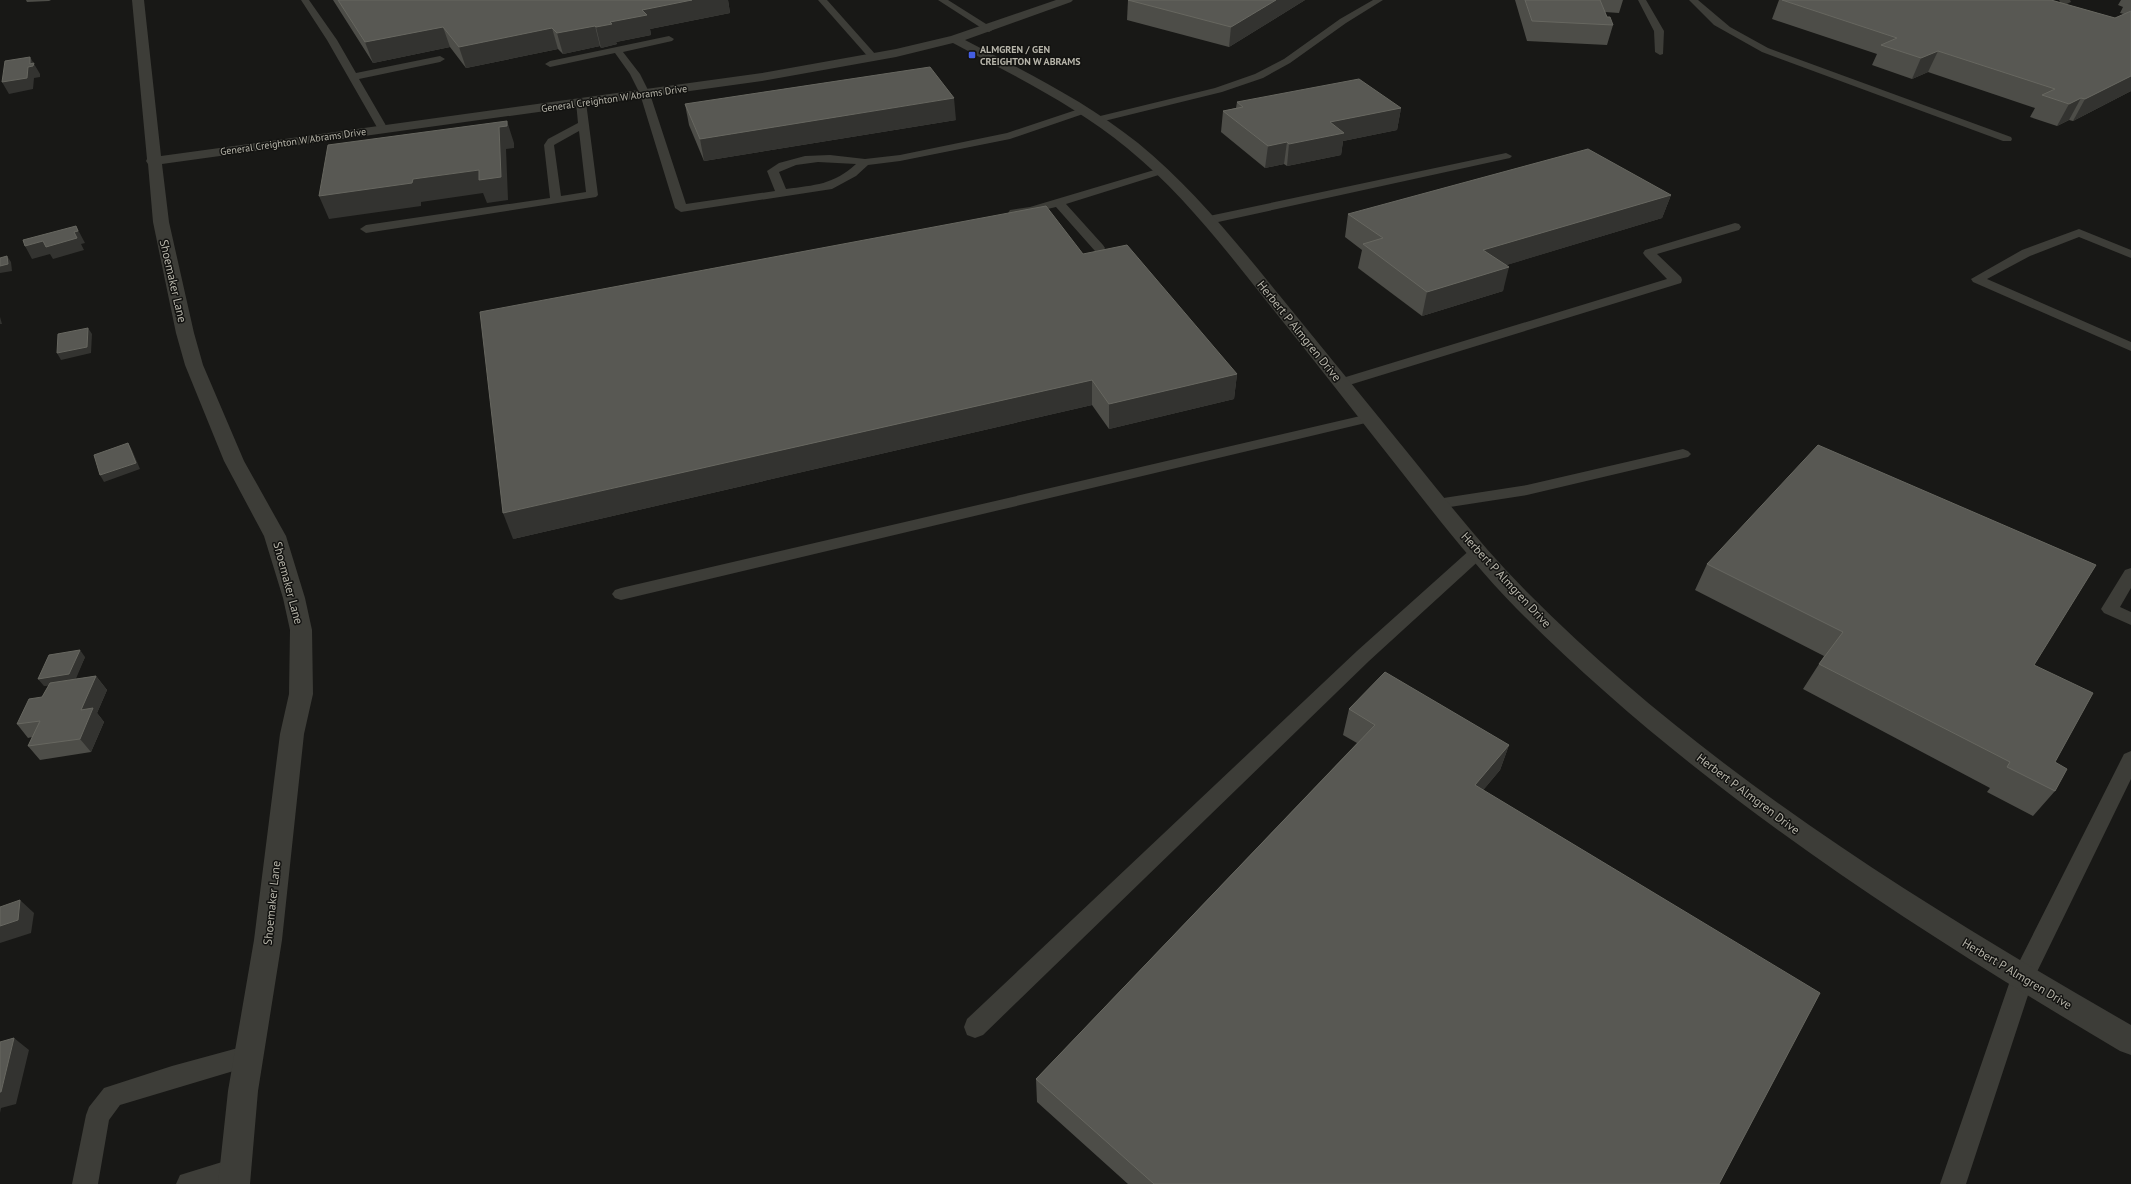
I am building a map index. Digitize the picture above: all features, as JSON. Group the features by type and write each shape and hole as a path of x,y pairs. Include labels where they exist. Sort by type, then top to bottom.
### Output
{"street":[{"name":"Shoemaker Lane","path":"138,0 153,160 164,243 194,365 234,461 275,536 294,598 300,630 301,694 292,734 268,940 243,1091 234,1177"},
{"name":"General Creighton W Abrams Drive","path":"153,160 762,77 873,57 955,39 989,29 1067,0"},
{"name":"Herbert P Almgren Drive","path":"955,39 1089,116 1131,144 1161,171 1209,220 1437,504 1478,552 1560,638 1702,760 1824,851 2022,978 2131,1041"}],"lane":[{"path":"304,0 332,40 383,129"},
{"path":"822,0 873,57"},
{"path":"942,0 989,29"},
{"path":"782,193 773,171 785,164 834,158 865,162 900,158 1010,136 1089,116 1218,90 1258,76 1287,62 1343,21 1379,0"},
{"path":"1642,0 1659,31 1660,52"},
{"path":"1693,0 1708,17 1734,34 1766,50 2007,139"},
{"path":"2019,0 2051,8 2067,2 2063,0"},
{"path":"550,64 669,39"},
{"path":"617,50 635,74 646,94 681,208 832,186 852,174 865,162"},
{"path":"352,77 440,59"},
{"path":"366,229 592,195 581,102"},
{"path":"556,201 549,146 552,141 584,124"},
{"path":"1209,220 1506,156"},
{"path":"1000,215 1032,210 1057,201 1161,171"},
{"path":"1057,201 1099,248"},
{"path":"1341,383 1676,280 1649,253 1735,227"},
{"path":"2131,254 2079,233 2026,254 1977,279 2131,347"},
{"path":"621,594 1369,418"},
{"path":"1437,504 1527,490 1683,454"},
{"path":"975,1027 1363,656 1478,552"},
{"path":"2131,574 2110,609 2131,619"},
{"path":"1953,1184 2022,978 2131,759"},
{"path":"86,1184 98,1115 112,1096 172,1076 249,1056"},
{"path":"189,1184 234,1177"}],"building":[{"path":"338,0 692,0 642,10 647,15 610,22 612,24 557,33 552,28 459,47 443,27 365,42"},
{"path":"1128,0 1276,0 1231,27"},
{"path":"1525,0 1600,0 1607,17 1610,17 1613,25 1532,21"},
{"path":"1782,0 2051,0 2115,18 2131,11 2131,76 2085,99 2081,98 2069,104 2042,95 2055,89 1938,51 1921,58 1881,45 1897,38"},
{"path":"30,57 30,64 34,63 33,66 28,67 27,78 2,82 5,61"},
{"path":"930,67 954,98 700,139 685,104"},
{"path":"1359,79 1401,108 1330,122 1344,133 1289,144 1287,142 1268,146 1223,111 1243,107 1237,102"},
{"path":"507,121 507,126 499,127 501,177 479,180 479,170 413,179 412,183 319,196 328,145"},
{"path":"1588,149 1671,195 1483,250 1509,267 1427,292 1363,244 1383,238 1348,214"},
{"path":"1046,206 1083,254 1127,245 1237,374 1109,404 1092,380 503,513 480,312"},
{"path":"76,226 78,231 74,232 77,238 46,247 43,241 25,246 23,240"},
{"path":"7,256 8,264 0,266 0,258"},
{"path":"88,328 87,347 57,353 58,334"},
{"path":"128,443 136,463 100,475 94,455"},
{"path":"1818,445 2096,565 2034,665 2093,693 2055,762 2067,769 2055,791 2007,767 2010,762 1819,664 1843,632 1707,564"},
{"path":"80,650 69,674 38,679 49,655"},
{"path":"1385,672 1509,745 1475,785 1820,993 1719,1184 1154,1184 1036,1079 1375,725 1349,709"},
{"path":"96,676 81,710 93,708 80,739 28,746 40,721 17,724 29,699 42,697 50,683"},
{"path":"20,900 18,920 0,926 0,907"},
{"path":"14,1038 1,1092 0,1092 0,1042"}],"place":[{"name":"ALMGREN / GEN CREIGHTON W ABRAMS","path":"972,55"}]}
